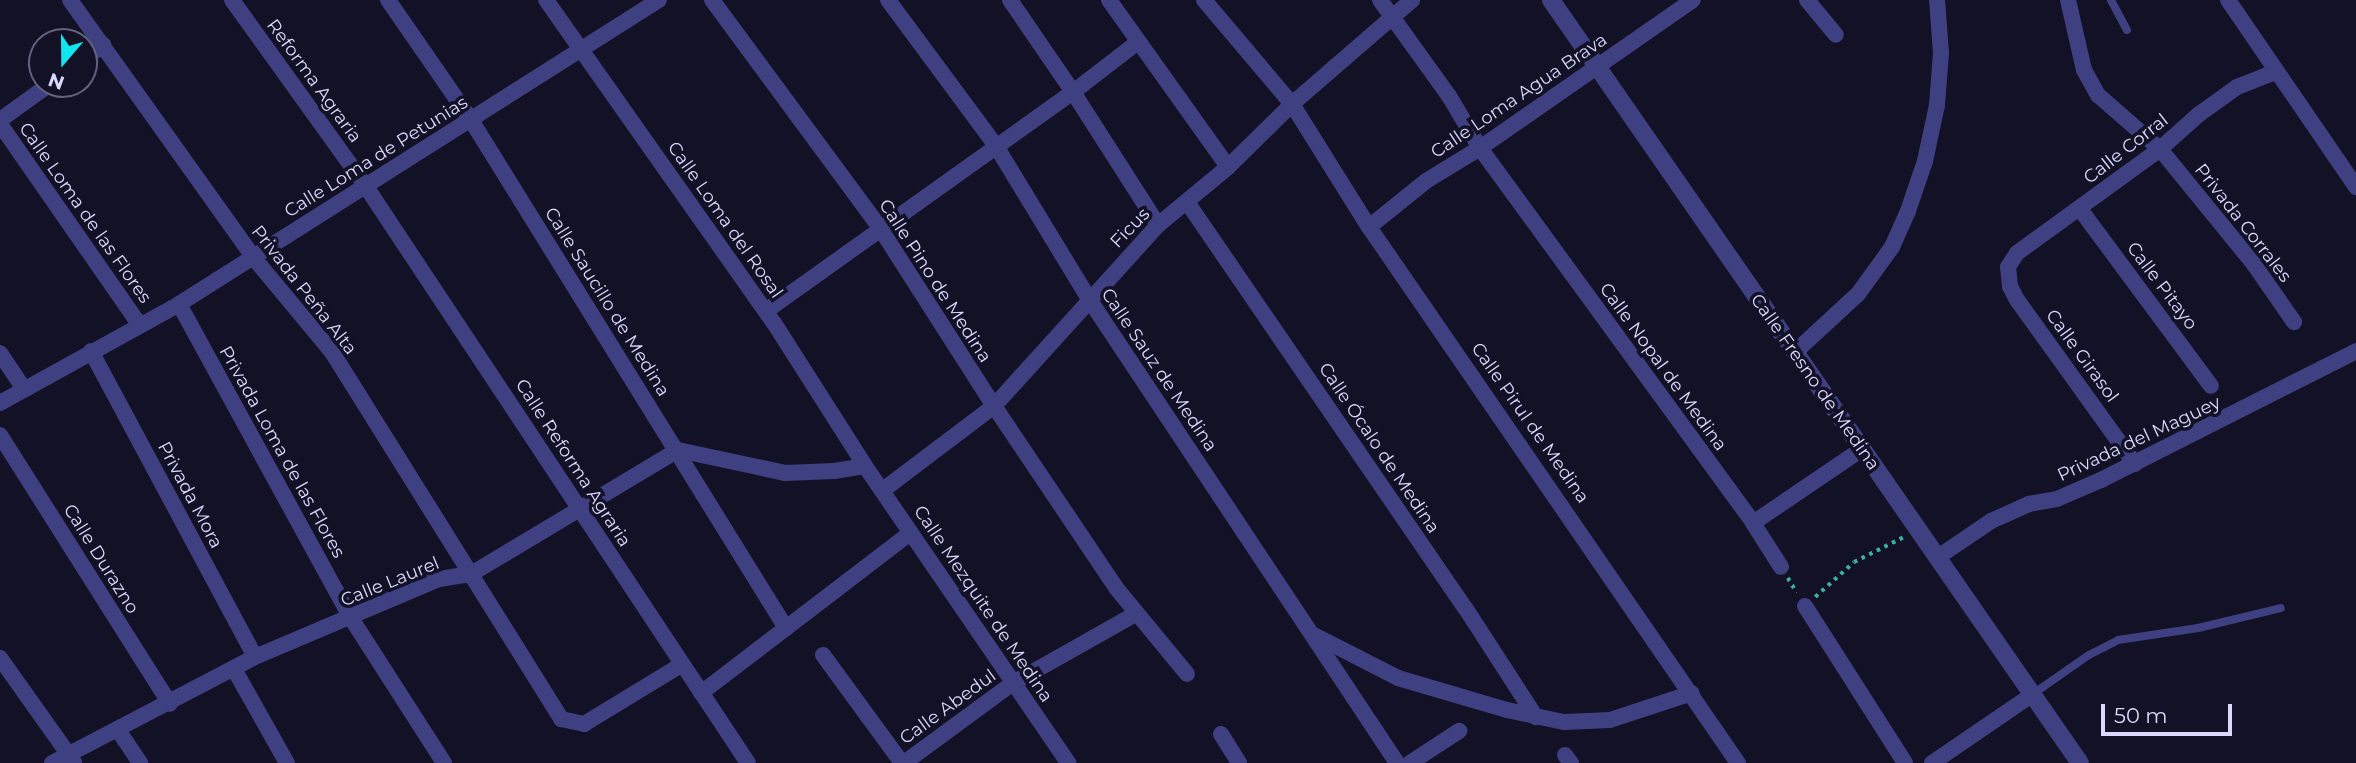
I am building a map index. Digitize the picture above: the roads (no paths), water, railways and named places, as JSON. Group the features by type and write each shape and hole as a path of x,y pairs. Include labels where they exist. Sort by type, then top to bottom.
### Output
{"street":[{"name":"Privada Peña Alta","path":"70,0 253,257 332,352 561,719 584,724 681,665"},
{"name":"Reforma Agraria","path":"232,0 365,185"},
{"name":"Calle Saucillo de Medina","path":"388,0 471,120 786,628"},
{"name":"Calle Loma del Rosal","path":"546,0 766,311 865,466"},
{"name":"Calle Loma de Petunias","path":"0,403 179,304 659,0"},
{"name":"Calle Pino de Medina","path":"712,0 880,228 994,406 1117,589 1187,674"},
{"name":"Calle Sauz de Medina","path":"888,0 996,146 1089,299 1397,763"},
{"path":"1010,0 1158,225"},
{"path":"1109,0 1228,167"},
{"name":"Calle Pirul de Medina","path":"1204,0 1292,103 1369,227 1738,763"},
{"name":"Calle Nopal de Medina","path":"1380,0 1393,15 1480,148 1753,523 1781,567"},
{"name":"Ficus","path":"883,490 994,406 1158,225 1228,167 1292,103 1412,0"},
{"name":"Calle Fresno de Medina","path":"1551,0 2080,763"},
{"name":"Calle Loma Agua Brava","path":"1369,227 1426,181 1480,148 1693,0"},
{"path":"1807,0 1836,35"},
{"path":"1794,353 1858,294 1892,247 1908,211 1925,161 1937,105 1941,53 1937,0"},
{"path":"2068,0 2084,69 2090,82 2124,121 2160,149"},
{"path":"2228,0 2356,187"},
{"path":"766,311 1073,92 1138,42"},
{"path":"98,49 103,46"},
{"name":"Calle Corral","path":"2008,267 2017,253 2160,149 2198,115 2237,87 2275,72"},
{"path":"0,122 32,98"},
{"name":"Calle Loma de las Flores","path":"0,122 139,324"},
{"name":"Privada Corrales","path":"2160,149 2253,264 2294,322"},
{"name":"Calle Reforma Agraria","path":"365,185 748,763"},
{"name":"Calle Ócalo de Medina","path":"1187,202 1466,609 1536,717"},
{"name":"Calle Pitayo","path":"2080,209 2211,386"},
{"name":"Calle Girasol","path":"2008,267 2010,286 2017,300 2135,464"},
{"name":"Privada Loma de las Flores","path":"179,304 351,618"},
{"name":"Privada Mora","path":"90,351 255,657"},
{"name":"Privada del Maguey","path":"1938,557 1991,521 2029,504 2057,499 2135,464 2356,351"},
{"path":"0,353 24,389"},
{"name":"Calle Durazno","path":"0,435 170,704"},
{"path":"1753,523 1862,449"},
{"path":"678,450 785,473 834,471 865,466"},
{"name":"Calle Laurel","path":"52,763 72,759 118,730 255,657 439,579 471,574 678,450"},
{"name":"Calle Mezquite de Medina","path":"865,466 1068,763"},
{"path":"701,693 910,533"},
{"path":"1805,606 1905,763"},
{"name":"Calle Abedul","path":"903,763 1013,683 1137,613"},
{"path":"351,618 444,763"},
{"path":"1311,632 1366,664 1398,678 1536,717 1564,722 1610,720 1692,693"},
{"path":"822,655 903,763"},
{"path":"0,658 72,759"},
{"path":"234,669 287,763"},
{"path":"1933,763 2033,694"},
{"path":"118,730 140,763"},
{"path":"1410,763 1459,731"},
{"path":"1221,734 1239,763"}],"lane":[{"path":"2110,0 2127,30"},
{"path":"2033,694 2089,655 2118,640 2198,628 2281,608"}]}
